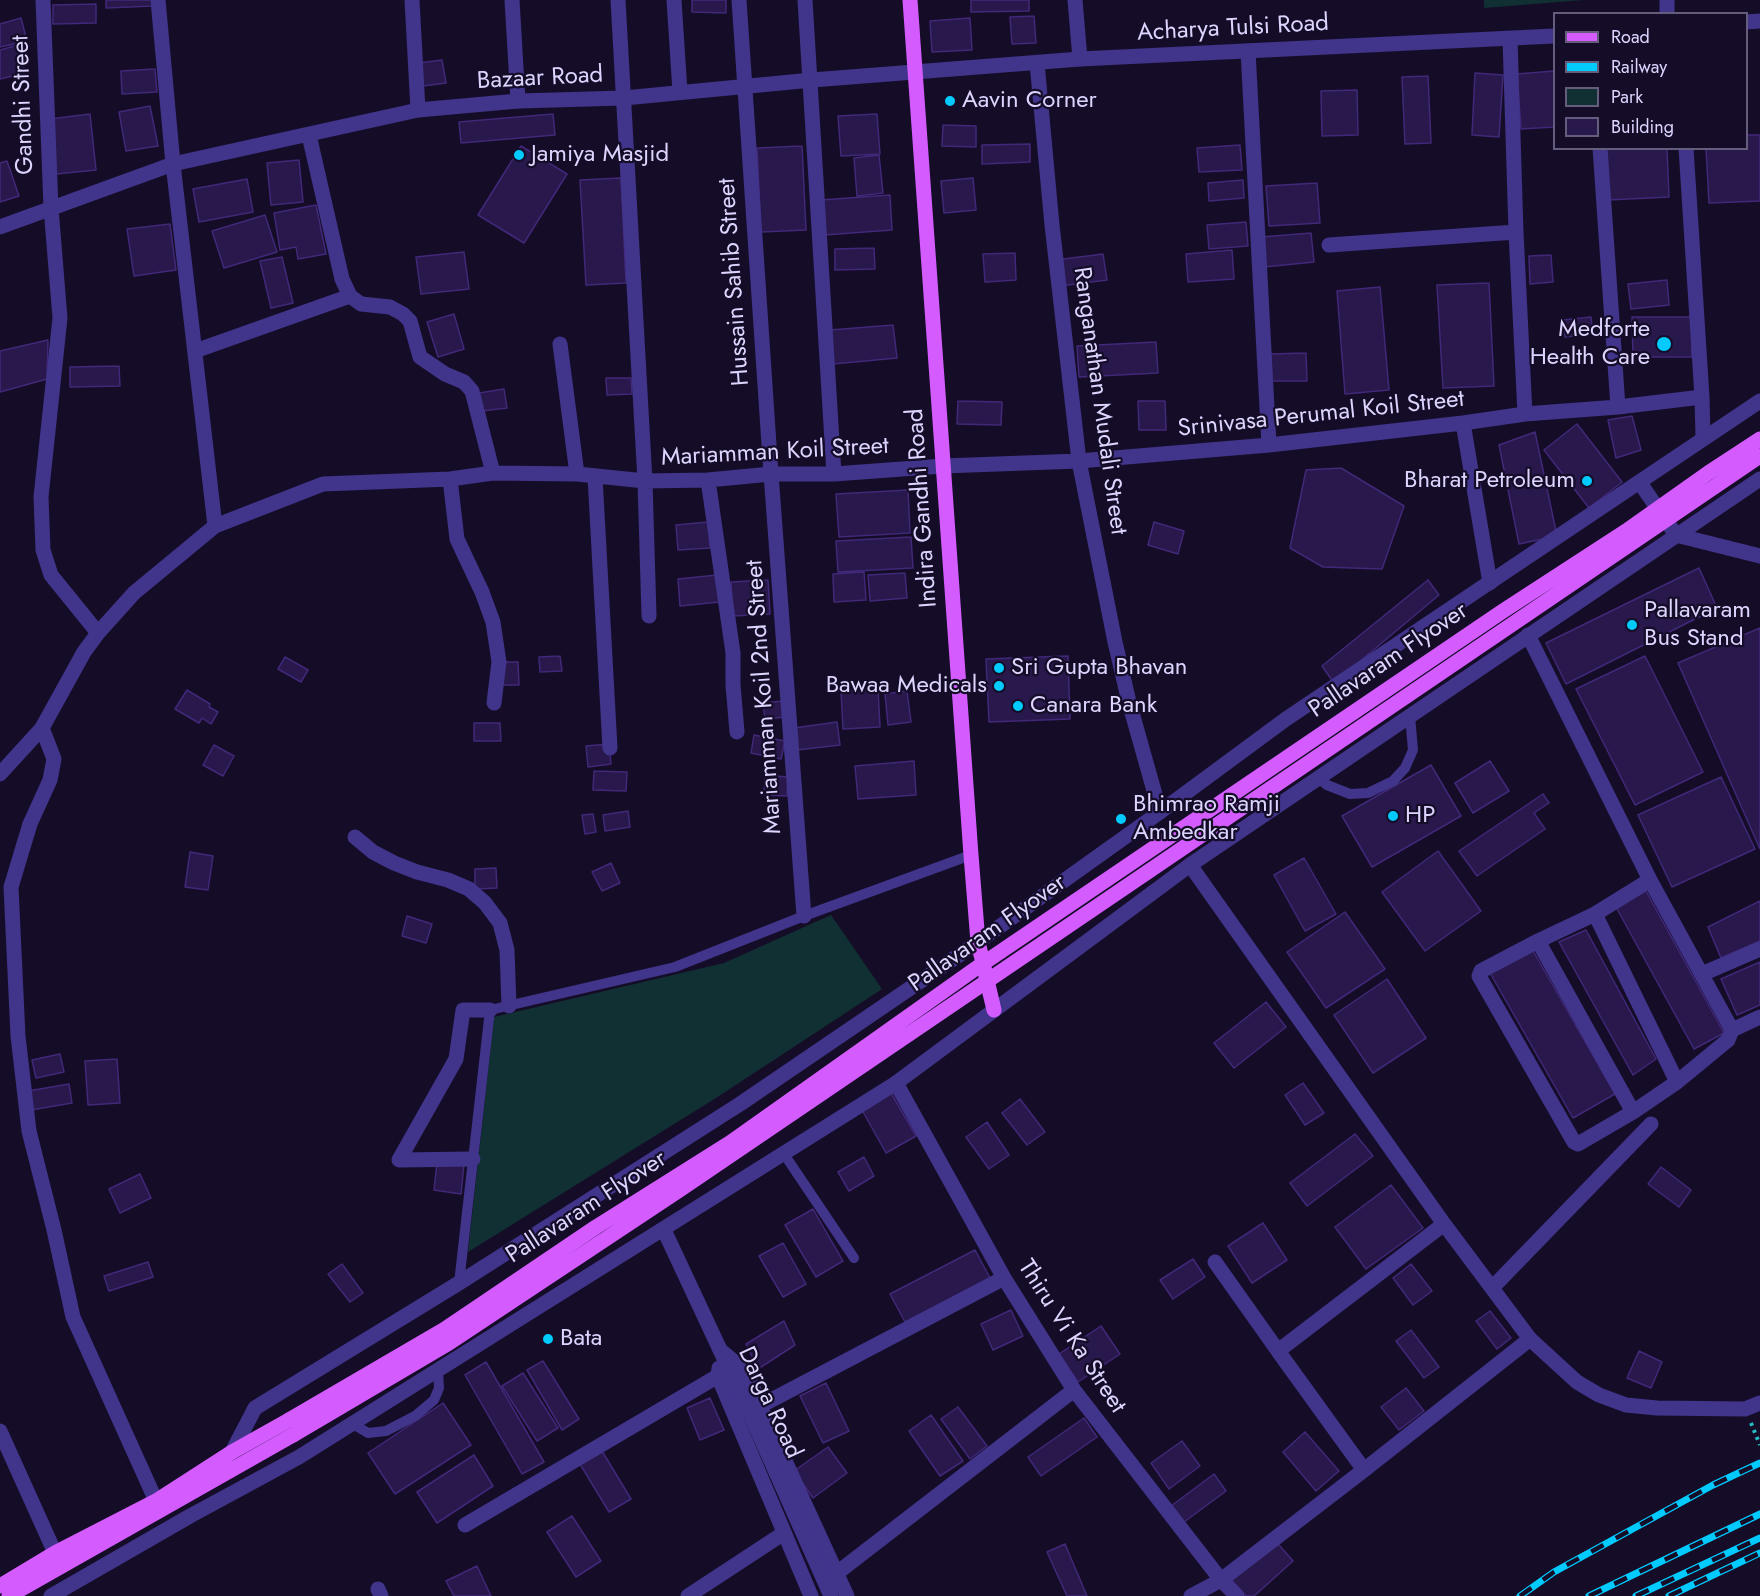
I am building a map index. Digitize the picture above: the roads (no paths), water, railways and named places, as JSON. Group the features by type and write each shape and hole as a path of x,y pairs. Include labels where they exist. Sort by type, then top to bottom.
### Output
{"main road":[{"name":"Indira Gandhi Road","path":"910,0 978,942 994,1010"},
{"name":"Pallavaram Flyover","path":"9,1596 242,1464 291,1427 445,1329 596,1227 731,1142 975,969 1760,439"},
{"name":"Pallavaram Flyover","path":"0,1586 56,1553 156,1501 231,1452 291,1427 448,1343 623,1227 1760,456"}],"street":[{"name":"Gandhi Street","path":"43,0 51,208 60,318 41,497 43,550 51,575 98,633"},
{"path":"158,0 173,164 215,526"},
{"path":"412,0 418,110"},
{"path":"512,0 518,101"},
{"path":"618,0 645,481 649,616"},
{"path":"674,0 680,92"},
{"name":"Hussain Sahib Street","path":"739,0 771,474"},
{"path":"806,0 834,474"},
{"path":"1075,0 1080,59"},
{"name":"Acharya Tulsi Road","path":"914,72 1080,59 1553,36"},
{"path":"1510,39 1525,414"},
{"path":"1248,51 1269,445"},
{"name":"Ranganathan Mudali Street","path":"1037,63 1052,225 1079,461 1115,642 1129,702 1160,812"},
{"name":"Bazaar Road","path":"0,227 173,164 418,110 518,101 624,98 914,72"},
{"path":"309,135 342,279 350,296 361,304 390,307 403,314 410,321 420,357 445,374 464,382 472,391 493,474"},
{"path":"1600,150 1618,407"},
{"path":"1686,150 1703,438"},
{"path":"1329,245 1516,232"},
{"path":"195,351 350,296"},
{"path":"560,344 577,474"},
{"name":"Srinivasa Perumal Koil Street","path":"943,466 1079,461 1269,445 1525,414 1702,398"},
{"path":"231,1452 255,1408 459,1283 740,1104 978,942 1286,719 1760,401"},
{"path":"1463,423 1490,583"},
{"name":"Mariamman Koil Street","path":"0,774 42,728 84,652 98,633 134,594 215,526 323,484 450,479 493,474 577,474 645,481 708,480 771,474 834,474 943,466"},
{"name":"Mariamman Koil 2nd Street","path":"771,474 804,916"},
{"path":"595,477 610,748"},
{"path":"51,1596 190,1516 299,1458 896,1083 1190,865 1760,478"},
{"path":"450,479 457,539 482,592 493,622 499,662 494,703"},
{"path":"708,480 733,653 737,732"},
{"path":"1640,483 1676,535 1760,556"},
{"path":"1528,634 1650,880 1732,1030"},
{"path":"42,728 54,759 50,780 30,824 11,887 18,1036 28,1131 54,1230 73,1317 156,1501"},
{"path":"355,837 373,852 394,863 469,889 485,903 500,923 507,950 509,1006"},
{"path":"1190,865 1444,1224 1530,1339 1577,1382 1599,1395 1626,1405 1658,1408 1745,1409 1760,1403"},
{"path":"1650,880 1595,914 1481,971 1479,976 1574,1142 1578,1144 1633,1112 1677,1082 1728,1040 1732,1030 1760,1017"},
{"path":"1595,914 1677,1082"},
{"path":"1538,941 1633,1112"},
{"path":"1702,974 1760,949"},
{"path":"473,1159 399,1160 456,1059 464,1010 490,1010"},
{"name":"Thiru Vi Ka Street","path":"896,1083 1004,1278 1074,1390 1221,1580 1237,1596"},
{"path":"1492,1288 1651,1124"},
{"path":"1278,1351 1444,1224"},
{"name":"Darga Road","path":"664,1230 831,1596"},
{"path":"1215,1262 1364,1470"},
{"path":"760,1406 1004,1278"},
{"path":"1191,1596 1221,1580 1530,1339"},
{"path":"720,1350 718,1376 811,1596"},
{"path":"720,1350 747,1372 760,1406 847,1596"},
{"path":"465,1525 718,1376"},
{"path":"837,1573 1074,1390"},
{"path":"0,1431 56,1553"},
{"path":"688,1596 784,1533"}],"lane":[{"path":"1318,778 1327,785 1350,794 1368,793 1393,781 1405,768 1413,750 1410,716"},
{"path":"459,1283 490,1010 675,967 804,916 971,855"},
{"path":"784,1154 854,1258"},
{"path":"353,1424 368,1433 386,1431 415,1416 434,1400 439,1388 438,1371"}],"railway":[{"path":"1520,1596 1554,1572 1713,1485 1760,1463"},
{"path":"1589,1596 1760,1514"},
{"path":"1636,1596 1760,1538"},
{"path":"1669,1596 1760,1553"}],"place":[{"name":"Aavin Corner","path":"950,101"},
{"name":"Jamiya Masjid","path":"519,155"},
{"name":"Medforte Health Care","path":"1664,344"},
{"name":"Bharat Petroleum","path":"1587,481"},
{"name":"Pallavaram Bus Stand","path":"1632,625"},
{"name":"Sri Gupta Bhavan","path":"999,668"},
{"name":"Bawaa Medicals","path":"999,686"},
{"name":"Canara Bank","path":"1018,706"},
{"name":"HP","path":"1393,816"},
{"name":"Bhimrao Ramji Ambedkar","path":"1121,819"},
{"name":"Bata","path":"548,1339"}]}
